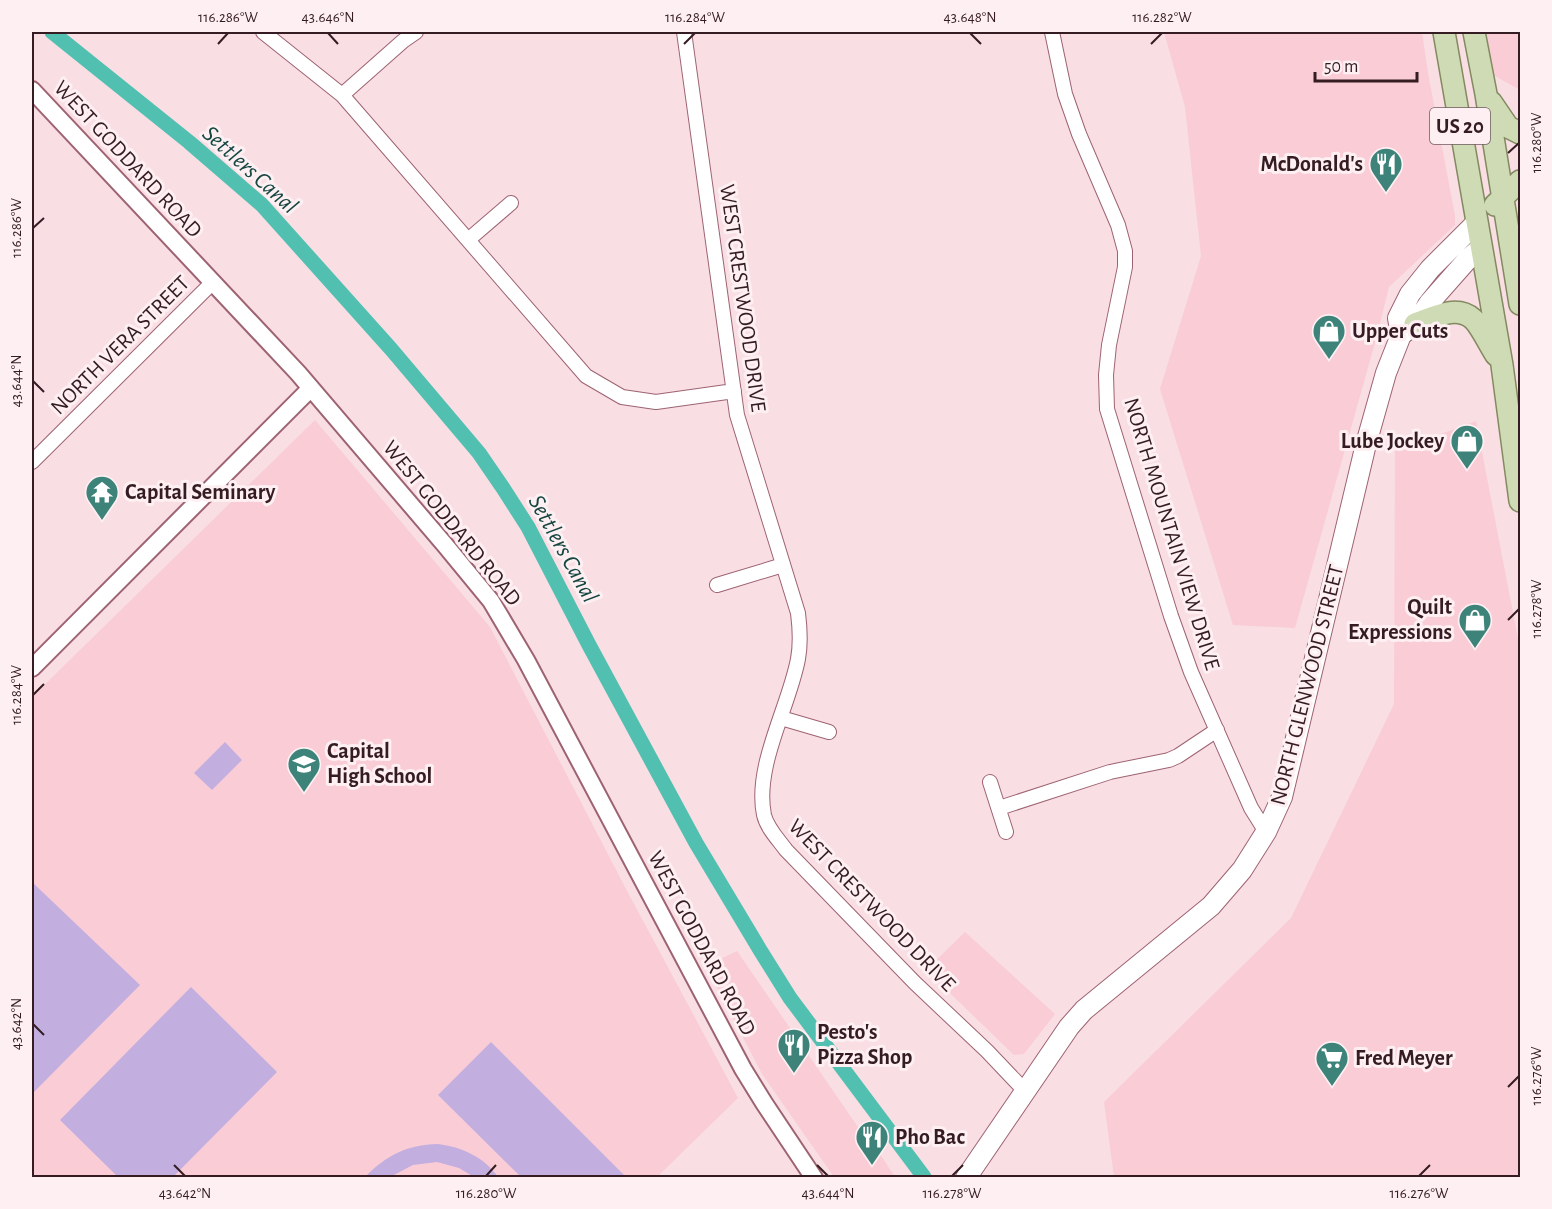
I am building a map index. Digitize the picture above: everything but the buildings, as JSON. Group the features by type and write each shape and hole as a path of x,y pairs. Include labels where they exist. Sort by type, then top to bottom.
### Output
{"main road":[{"name":"US 20","path":"1444,32 1502,365 1521,501"},
{"name":"US 20","path":"1474,32 1503,198 1514,218 1521,304"},
{"path":"1486,94 1508,127 1521,133"},
{"name":"NORTH GLENWOOD STREET","path":"1408,330 1398,318 1410,294 1462,235 1521,181"},
{"name":"NORTH GLENWOOD STREET","path":"966,1178 1069,1027 1084,1010 1211,906 1242,870 1266,832 1282,797 1371,424 1386,373 1408,330 1430,302 1468,260 1514,218"},
{"path":"1408,330 1443,314 1462,313 1474,319 1502,365"}],"street":[{"path":"263,32 342,94 586,376 622,397 656,402 734,391"},
{"path":"342,94 416,32"},
{"name":"WEST CRESTWOOD DRIVE","path":"684,32 737,415 798,613 801,637 798,660 766,768 763,795 765,817 773,833 786,850 915,983 987,1051 1025,1091"},
{"name":"NORTH MOUNTAIN VIEW DRIVE","path":"1052,32 1065,94 1079,134 1118,225 1125,251 1125,267 1109,345 1106,375 1107,409 1171,616 1191,672 1251,808 1266,832"},
{"name":"WEST GODDARD ROAD","path":"32,92 311,388 491,601 526,660 743,1069 814,1178"},
{"path":"468,240 511,203"},
{"name":"NORTH VERA STREET","path":"32,462 213,282"},
{"path":"32,668 311,388"},
{"path":"717,585 783,565"},
{"path":"781,718 829,732"},
{"path":"999,808 1110,772 1169,760 1217,730"},
{"path":"990,782 1006,832"}],"shaded area":[{"path":"1164,32 1422,32 1455,225 1389,287 1295,628 1233,625 1160,389 1201,256 1185,107"},
{"path":"1485,32 1520,32 1520,90 1493,75"},
{"name":"Capital High School","path":"315,420 490,627 738,1098 657,1177 32,1178 32,697"},
{"path":"1476,421 1520,649 1520,1177 1114,1177 1104,1102 1291,918 1394,704 1395,451"},
{"path":"225,742 242,760 212,790 194,773"},
{"path":"32,882 140,985 32,1094"},
{"path":"965,932 1055,1014 1024,1054 1014,1055 926,970"},
{"path":"737,951 862,1133 865,1131 895,1177 834,1177 762,1074 706,966"},
{"path":"191,987 277,1072 173,1177 118,1177 60,1120"},
{"path":"491,1042 626,1177 521,1177 438,1095"},
{"path":"438,1144 472,1154 498,1177 474,1177 459,1168 437,1162 413,1165 390,1177 365,1177 389,1157 416,1146"}],"waterway":[{"name":"Settlers Canal","path":"52,32 189,142 262,205 391,349 479,453 528,527 696,843 760,950 790,998 924,1177"}],"place":[{"name":"McDonald's","path":"1386,193"},
{"name":"Upper Cuts","path":"1329,360"},
{"name":"Lube Jockey","path":"1467,470"},
{"name":"Capital Seminary","path":"102,521"},
{"name":"Quilt Expressions","path":"1475,649"},
{"name":"Capital High School","path":"304,793"},
{"name":"Pesto's Pizza Shop","path":"794,1074"},
{"name":"Fred Meyer","path":"1332,1087"},
{"name":"Pho Bac","path":"872,1166"}]}
